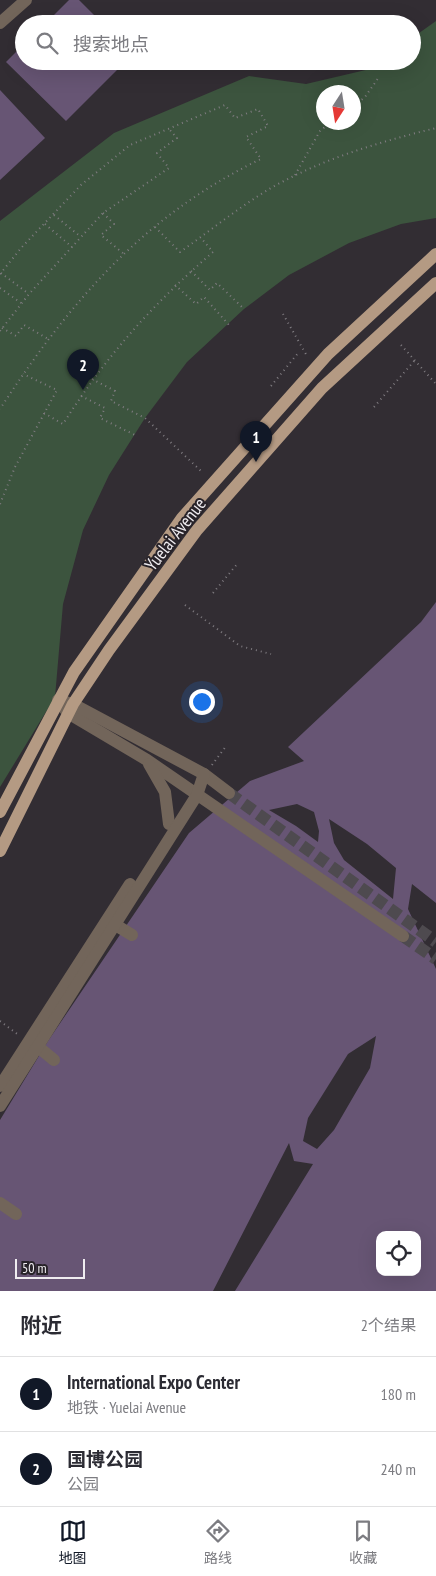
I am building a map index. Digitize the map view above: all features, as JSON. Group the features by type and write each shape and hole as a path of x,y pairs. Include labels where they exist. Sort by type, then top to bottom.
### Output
{"main road":[{"name":"Yuelai Avenue","path":"0,812 74,672 182,518 342,340 436,254"},
{"name":"Yuelai Avenue","path":"0,851 71,708 109,650 204,523 340,369 436,283"}],"street":[{"path":"0,22 26,0"},
{"path":"58,700 403,936"},
{"path":"71,708 207,771 229,793"},
{"path":"147,760 165,792 169,824"},
{"path":"0,1086 33,1043 207,771"},
{"path":"111,922 169,824 194,793"},
{"path":"111,922 132,935"},
{"path":"33,1043 54,1060"},
{"path":"0,1106 33,1043"},
{"path":"0,1203 16,1214"}],"path":[{"path":"361,100 378,77"},
{"path":"0,409 65,316 124,254 176,210 224,177 260,159 246,137 268,126 258,109 235,118 225,105 130,145 81,185 0,273 29,294"},
{"path":"155,228 180,252 269,190 295,176 378,142 436,128"},
{"path":"0,331 21,303 103,213 169,168 157,153 177,138 169,129"},
{"path":"295,176 321,130"},
{"path":"103,213 114,224 101,235 124,254"},
{"path":"53,214 81,237"},
{"path":"44,224 72,247"},
{"path":"44,413 63,424 92,379 143,316 213,252 201,238"},
{"path":"191,271 210,290 217,283 244,309"},
{"path":"175,285 196,304 204,297 229,325"},
{"path":"0,288 21,303"},
{"path":"283,314 307,356"},
{"path":"2,328 16,336 24,325 48,339"},
{"path":"401,344 436,384"},
{"path":"271,386 299,352"},
{"path":"374,407 415,360"},
{"path":"0,504 15,467 57,390 23,374"},
{"path":"92,379 115,391 110,401 145,418 201,472"},
{"path":"81,396 105,408 100,418 134,435"},
{"path":"213,593 238,563"},
{"path":"185,605 240,646 270,654"},
{"path":"207,771 227,745"},
{"path":"0,1020 33,1043"}],"green space":[{"path":"436,21 436,218 401,224 349,243 289,275 244,309 187,362 145,418 109,475 83,530 63,604 55,697 0,787 0,221 114,133 249,76 306,84 366,70 421,70 421,32"}],"building":[{"path":"69,0 79,0 94,15 54,15"},
{"path":"15,53 15,70 117,70 66,121 6,62"},
{"path":"0,90 45,138 0,180"},
{"path":"436,602 436,903 412,884 408,909 436,969 436,1291 235,1291 313,1164 294,1161 289,1143 213,1291 0,1291 0,1120 48,1041 189,833 250,781 304,761 288,747 421,622","holes":["297,804 314,812 319,831 318,842 269,810","329,819 367,844 396,868 393,899 344,860 334,843","376,1036 370,1068 334,1130 317,1149 303,1141 308,1118 348,1054"]}],"tunnel":[{"path":"229,793 436,942"},
{"path":"403,936 436,959"}],"place":[{"name":"国博公园","path":"83,390"},
{"name":"International Expo Center","path":"256,462"}]}
